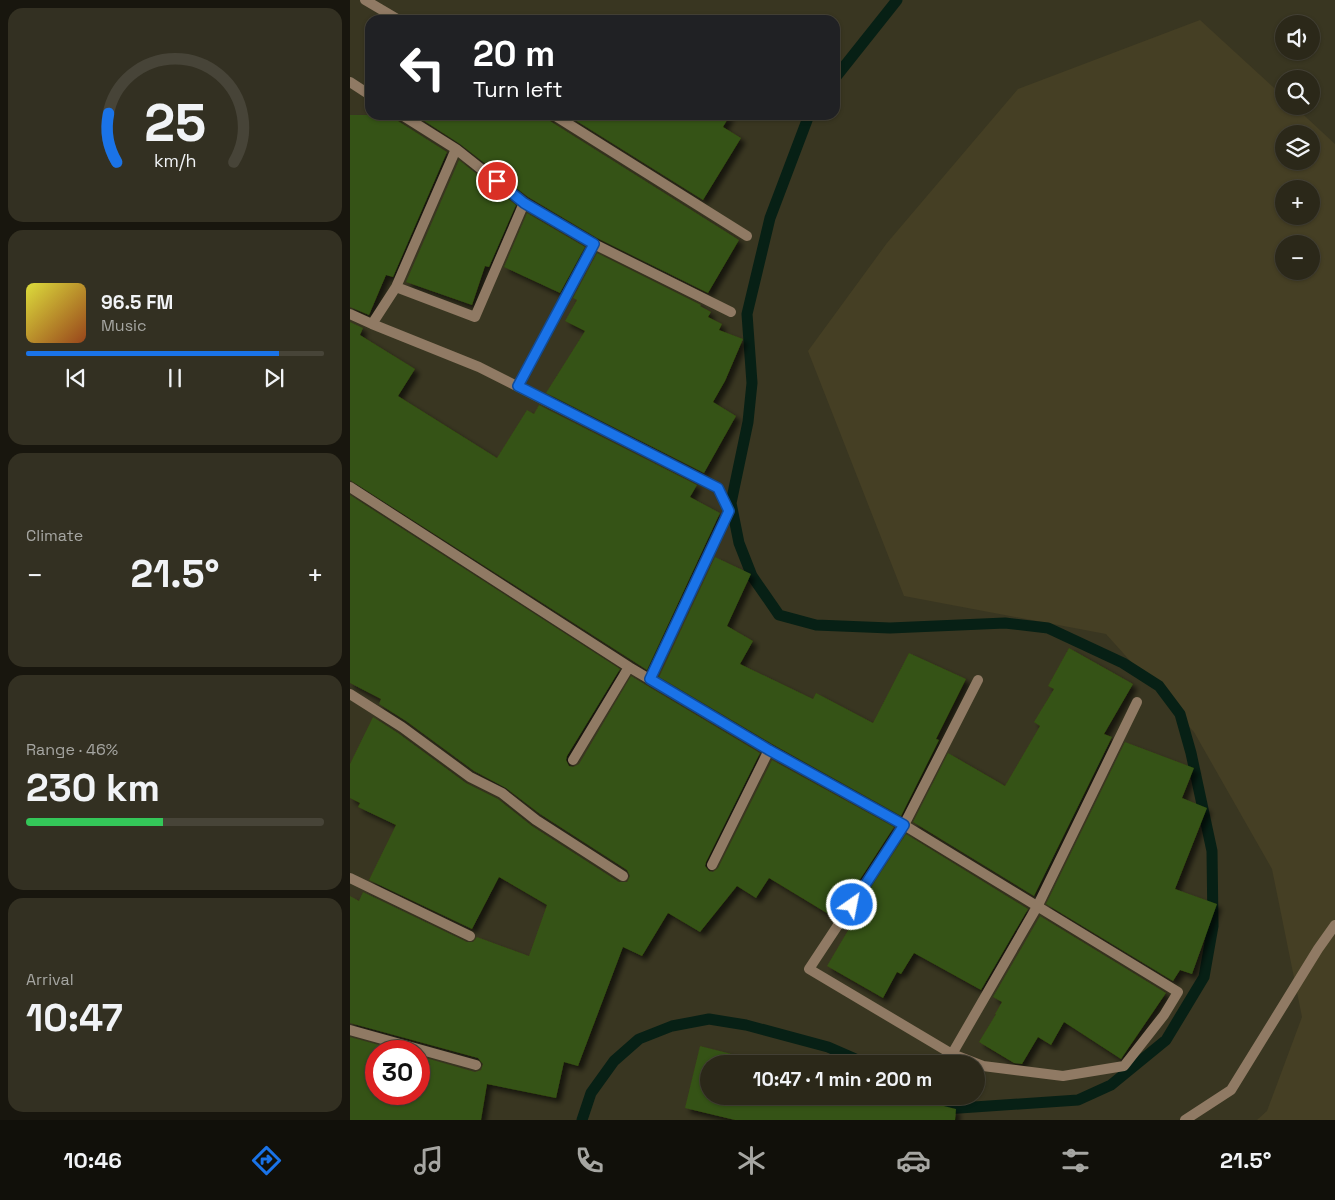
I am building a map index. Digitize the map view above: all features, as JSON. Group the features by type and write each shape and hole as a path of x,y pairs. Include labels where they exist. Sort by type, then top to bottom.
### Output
{"street":[{"path":"365,0 390,15"},
{"path":"350,82 365,92"},
{"path":"410,120 456,149 524,203 594,244 731,312"},
{"path":"562,120 747,236"},
{"path":"372,324 396,286 456,149"},
{"path":"396,286 474,316 524,203"},
{"path":"518,386 594,244"},
{"path":"350,314 479,367 718,488 729,511 650,679"},
{"path":"350,487 629,667 769,750 904,825 1178,992 1164,1014 1124,1066 1063,1076 983,1066 952,1054 810,969 904,825 978,680"},
{"path":"573,760 629,667"},
{"path":"350,694 402,727 470,777 502,793 536,820 623,876"},
{"path":"952,1054 1038,905 1137,702"},
{"path":"712,865 769,750"},
{"path":"350,878 470,936"},
{"path":"1186,1120 1230,1090 1335,925"},
{"path":"350,1030 476,1065"}],"shaded area":[{"path":"1200,20 1275,89 1275,115 1304,115 1314,125 1275,125 1275,170 1320,170 1320,130 1335,144 1335,1120 1257,1120 1267,1111 1302,1017 1272,869 1194,732 1106,634 904,596 808,351 887,243 1018,89"}],"building":[{"path":"350,115 365,115 365,120 398,120 447,152 393,277 386,275 369,315 350,307"},
{"path":"423,120 550,120 739,240 708,293 597,238 528,197 460,144"},
{"path":"575,120 727,120 723,127 741,138 703,200"},
{"path":"459,160 516,205 489,267 485,266 472,305 406,282"},
{"path":"527,213 585,247 560,293 504,267"},
{"path":"597,253 701,305 711,312 708,317 722,324 719,330 743,339 725,381 713,402 736,416 704,473 546,393 585,331 565,321 577,300 573,298"},
{"path":"350,322 363,328 360,335 415,369 398,396 497,458 527,410 534,414 539,405 697,485 690,497 720,513 647,670 350,480"},
{"path":"350,495 620,669 567,756 566,760 569,766 573,767 579,764 631,676 760,753 706,862 705,866 709,871 713,872 718,868 772,760 894,827 835,918 769,878 756,898 737,886 700,932 668,913 642,956 623,947 578,1066 564,1062 556,1098 487,1084 481,1120 350,1120 350,1037 365,1041 365,1105 430,1105 430,1059 475,1072 481,1070 483,1064 478,1058 430,1045 430,1040 412,1040 350,1023 350,896 359,901 363,892 467,942 473,942 477,937 529,956 547,905 499,877 472,929 369,880 396,825 358,807 360,803 350,798 350,764 373,717 466,783 498,799 532,826 619,882 627,882 630,876 627,870 540,814 506,788 474,771 406,721 379,704 381,699 350,683"},
{"path":"715,557 751,574 727,626 753,641 740,664 813,699 816,693 873,723 909,653 966,679 936,739 939,740 901,816 772,744 659,677"},
{"path":"1069,648 1133,684 1104,734 1112,737 1034,896 913,822 948,753 1005,786 1040,726 1034,722 1054,689 1048,686"},
{"path":"1125,742 1194,768 1182,798 1207,808 1175,889 1217,904 1192,974 1180,970 1173,981 1046,904"},
{"path":"906,834 1028,909 981,990 914,953 901,974 897,972 883,998 827,966 850,927 846,925"},
{"path":"1040,916 1166,993 1121,1059 1064,1022 1051,1045 1038,1037 1022,1064 1014,1063 979,1042 1002,1002 993,997"},
{"path":"700,1046 736,1055 700,1055 700,1105 940,1105 956,1109 955,1120 735,1120 685,1108"}],"waterway":[{"path":"840,72 897,0"},
{"path":"807,120 770,218 747,314 752,383 748,422 731,503 739,543 752,576 779,615 816,625 890,628 1005,623 1048,628 1123,663 1159,686 1180,714 1191,753 1212,851 1213,926 1204,977 1166,1040 1111,1085 1078,1100 945,1109 938,1105"},
{"path":"582,1120 591,1093 614,1061 639,1039 672,1026 709,1019 746,1025 828,1047 846,1055"}],"route":[{"path":"497,181 524,203 594,244 518,386 718,488 729,511 650,679 769,750 904,825 852,905"}]}
